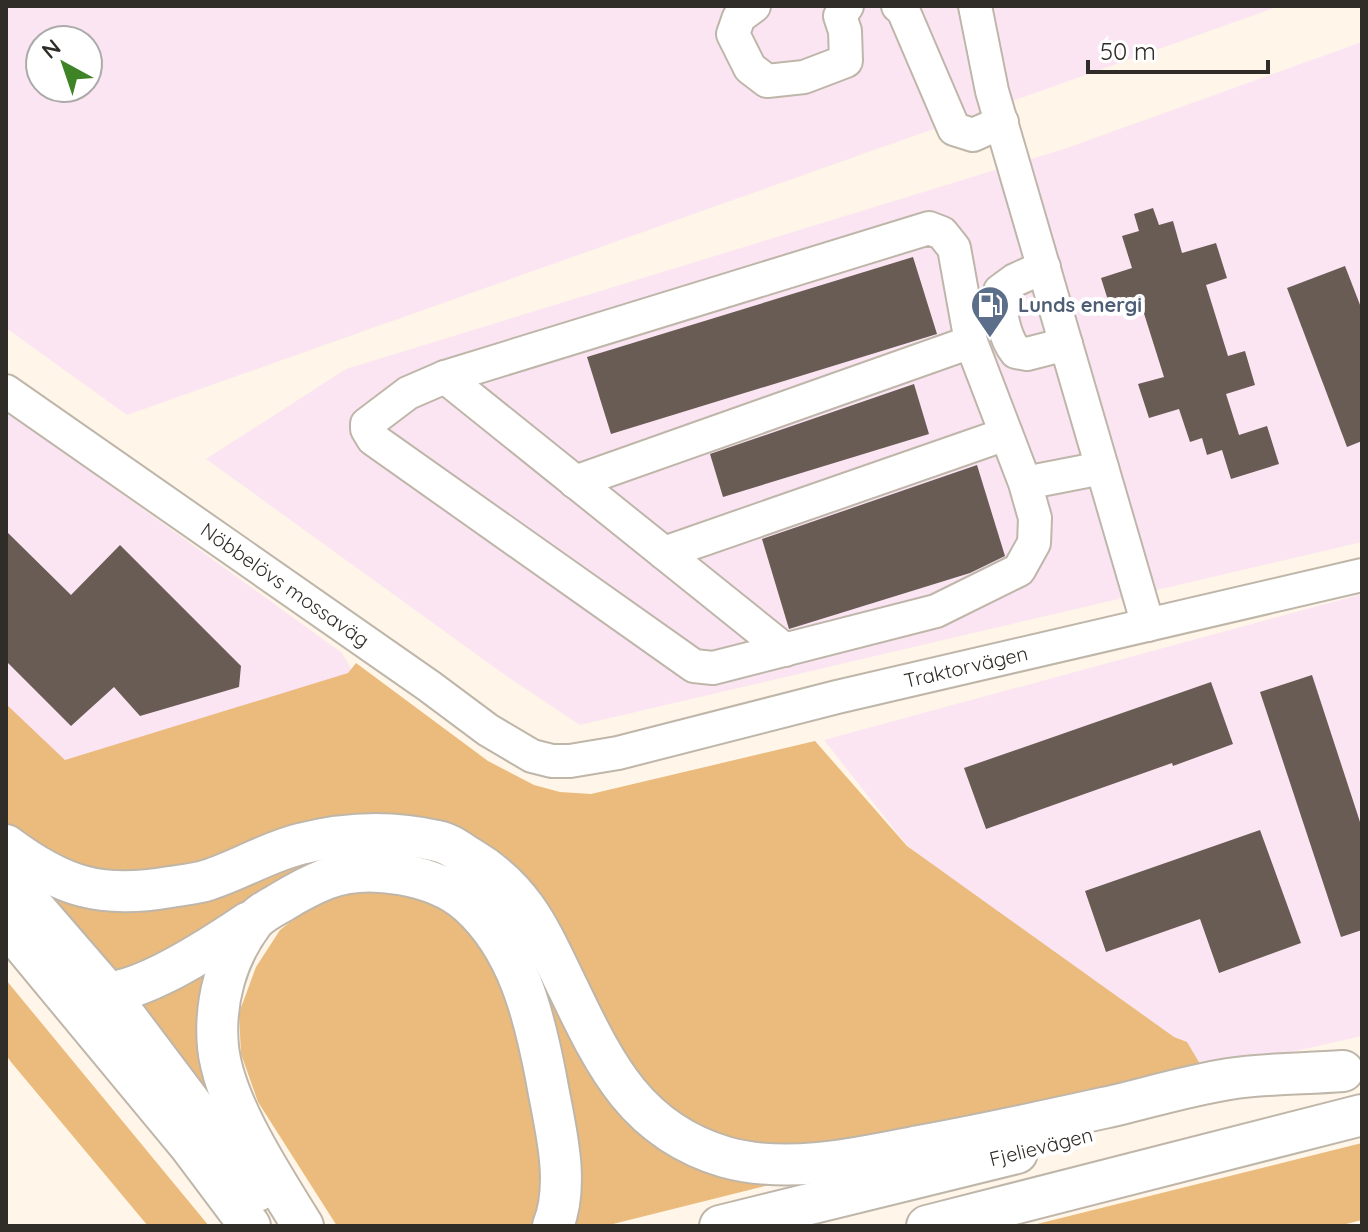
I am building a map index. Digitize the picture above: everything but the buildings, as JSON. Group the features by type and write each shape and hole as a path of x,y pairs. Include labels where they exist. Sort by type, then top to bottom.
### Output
{"main road":[{"path":"6,845 29,862 91,890 122,894 206,881 296,845 329,837 365,832 442,842 487,868 521,898 544,935 613,1075 636,1105 673,1135 725,1157 779,1166 873,1155 988,1133 1230,1079 1353,1068"},
{"path":"6,908 71,979 90,992 108,993 130,988 173,968 293,895 328,878 355,873 397,874 436,883 468,903 504,944 524,991 541,1053 558,1142 558,1212 553,1226"},
{"path":"6,875 108,993 284,1226"},
{"path":"255,919 234,953 221,988 216,1017 219,1051 249,1134 303,1226"},
{"path":"6,924 190,1146 247,1226"},
{"name":"Fjelievägen","path":"720,1226 1353,1068"},
{"path":"927,1226 1362,1115"}],"street":[{"path":"754,6 739,17 733,34 750,68 767,81 804,77 846,61 845,31 840,16 847,6"},
{"path":"898,6 903,10 954,129 973,135 1002,122"},
{"path":"917,6 944,103"},
{"path":"975,6 992,91 1148,625"},
{"path":"929,228 942,233 954,248 971,342 1025,483 1035,518 1034,543 1019,570 936,611 713,668 694,666 373,439 367,424 408,393 445,377 929,228"},
{"path":"1044,267 1015,280 1000,291 999,302 1006,333 1016,352 1027,354 1066,344"},
{"path":"575,482 971,342"},
{"path":"445,377 785,650"},
{"name":"Nöbbelövs mossaväg","path":"6,391 488,730 532,756 570,761"},
{"path":"664,553 1006,434"},
{"path":"1025,483 1102,468"},
{"name":"Traktorvägen","path":"570,761 618,753 837,697 1362,575"}],"shaded area":[{"path":"6,6 1280,6 127,415 6,328"},
{"path":"1362,42 1362,542 580,725 505,675 206,459 346,369 1064,149"},
{"path":"6,410 342,653 366,695 6,808"},
{"path":"1362,594 1362,1036 1180,1077 905,843 824,740"},
{"path":"356,663 488,761 534,785 560,792 591,794 815,741 907,846 1174,1037 1187,1042 1203,1069 928,1135 763,1149 701,1131 659,1106 426,823 168,875 76,869 6,827 6,704 65,760 348,673"},
{"path":"428,854 499,897 593,1071 789,1180 605,1226 572,1226 532,984 411,863 105,974 36,881 296,859"},
{"path":"402,888 443,906 494,957 520,1032 543,1156 544,1206 536,1226 337,1226 258,1102 241,1054 239,1013 256,967 280,930 336,889"},
{"path":"216,956 227,1118 131,1003"},
{"path":"6,980 209,1226 148,1226 11,1062 6,1055"},
{"path":"1362,1143 1362,1220 1338,1226 1029,1226"}],"place":[{"name":"Lunds energi","path":"990,339"}]}
